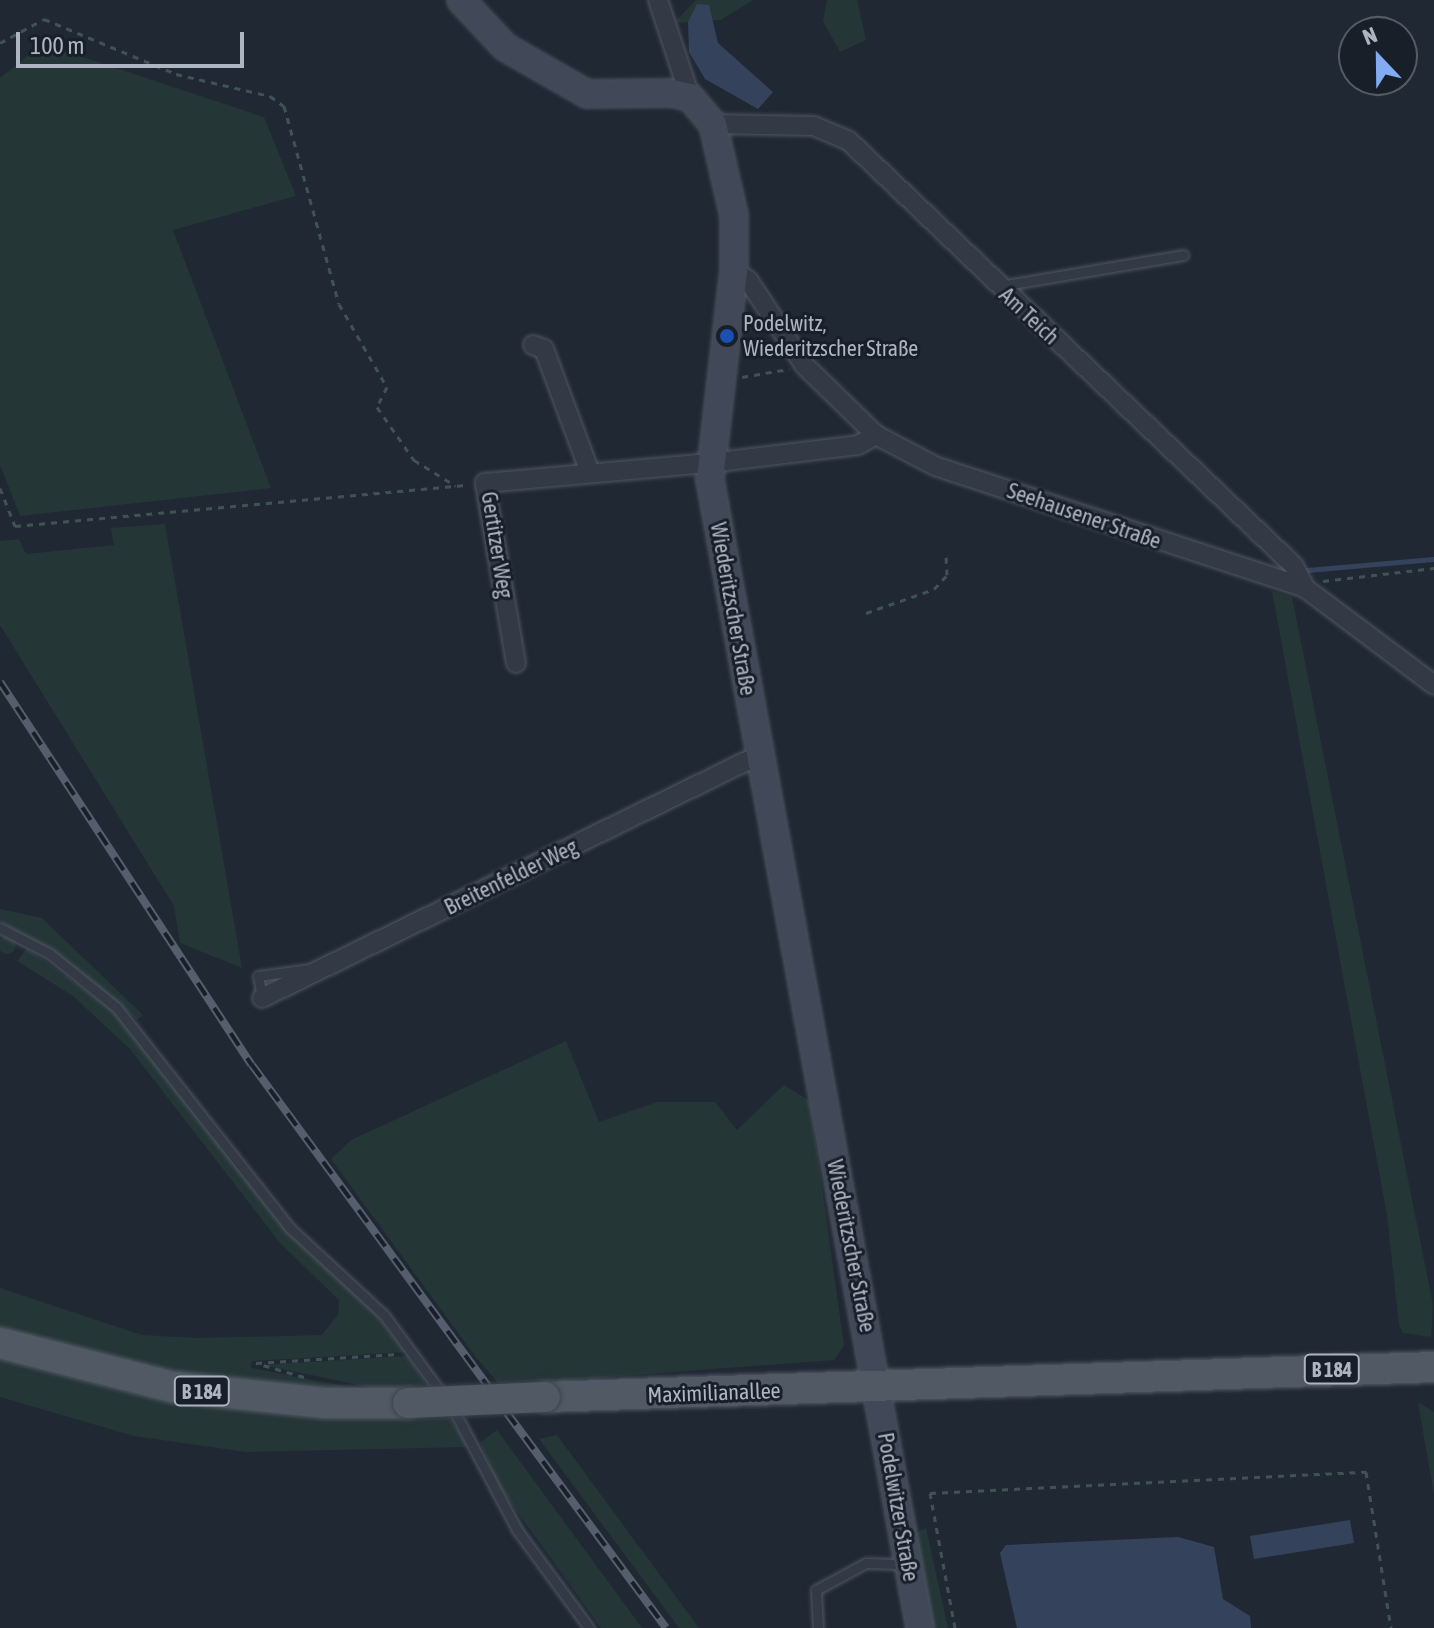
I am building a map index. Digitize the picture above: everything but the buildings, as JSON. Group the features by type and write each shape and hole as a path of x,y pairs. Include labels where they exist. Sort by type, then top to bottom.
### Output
{"main road":[{"name":"Maximilianallee","path":"0,1343 173,1387 314,1402 408,1403 1434,1367"}],"street":[{"path":"461,0 505,47 587,94 690,97 658,0"},
{"name":"Wiederitzscher Straße","path":"690,97 713,124 734,216 734,271 727,347 710,463 759,755 878,1385"},
{"name":"Am Teich","path":"713,124 814,126 849,141 997,286 1294,566 1305,588"},
{"name":"Seehausener Straße","path":"734,271 786,336 805,366 876,435 935,466 1305,588 1434,685"},
{"path":"533,345 544,349 590,473"},
{"path":"710,463 858,445 876,435"},
{"name":"Gertitzer Weg","path":"516,663 485,483 710,463"},
{"name":"Breitenfelder Weg","path":"262,998 759,755"},
{"name":"Podelwitzer Straße","path":"878,1385 920,1628"}],"lane":[{"path":"997,286 1183,255"},
{"path":"0,928 50,954 116,1007 289,1227 369,1298 463,1423 517,1530 589,1628"},
{"path":"818,1628 816,1590 866,1563 907,1563"}],"path":[{"path":"0,43 44,19 176,74 270,96 284,106 339,304 387,387 377,407 414,460 456,486"},
{"path":"727,347 786,336"},
{"path":"722,380 805,366"},
{"path":"0,488 15,526 485,483"},
{"path":"866,613 934,589 947,575 946,554"},
{"path":"1305,588 1434,568"},
{"path":"317,1379 256,1363 411,1351"},
{"path":"955,1628 930,1493 1366,1472 1391,1628"}],"shaded area":[{"path":"696,0 753,0 721,20 674,23"},
{"path":"827,0 857,0 866,40 840,52 823,21"},
{"path":"43,44 264,117 296,196 173,230 271,488 20,516 0,465 0,78"},
{"path":"165,524 242,968 180,943 174,906 0,625 0,541 19,539 26,554 114,545 111,528"},
{"path":"1272,591 1292,597 1433,1305 1431,1337 1403,1333 1399,1325 1387,1215"},
{"path":"0,909 42,918 143,1015 137,1020 55,952 0,922"},
{"path":"7,936 16,945 7,954 -2,945"},
{"path":"27,948 115,1012 287,1232 365,1301 405,1352 252,1361 251,1368 383,1394 213,1386 0,1335 0,1288 142,1335 198,1338 322,1335 338,1315 339,1300 281,1244 130,1049 73,996 17,961"},
{"path":"566,1041 599,1122 657,1102 715,1102 737,1130 784,1085 810,1101 844,1346 834,1360 500,1385 475,1356 331,1159 351,1140"},
{"path":"0,1354 95,1381 397,1393 263,1365 407,1356 469,1447 246,1452 134,1436 0,1397"},
{"path":"1418,1402 1434,1412 1434,1495"},
{"path":"497,1430 642,1628 601,1628 498,1485 480,1442"},
{"path":"557,1435 699,1628 679,1628 539,1439"},
{"path":"926,1528 948,1628 929,1628 912,1535"}],"water":[{"path":"697,4 709,5 718,43 773,92 758,109 705,79 689,52 688,22"},
{"path":"1350,1520 1354,1543 1254,1559 1250,1536"},
{"path":"1178,1537 1214,1547 1223,1599 1250,1616 1251,1628 1017,1628 1000,1553 1006,1545"}],"waterway":[{"path":"1307,570 1434,559"}],"railway":[{"path":"0,682 252,1065 492,1392"},
{"path":"507,1413 666,1628"}],"place":[{"name":"Podelwitz, Wiederitzscher Straße","path":"727,336"}]}
